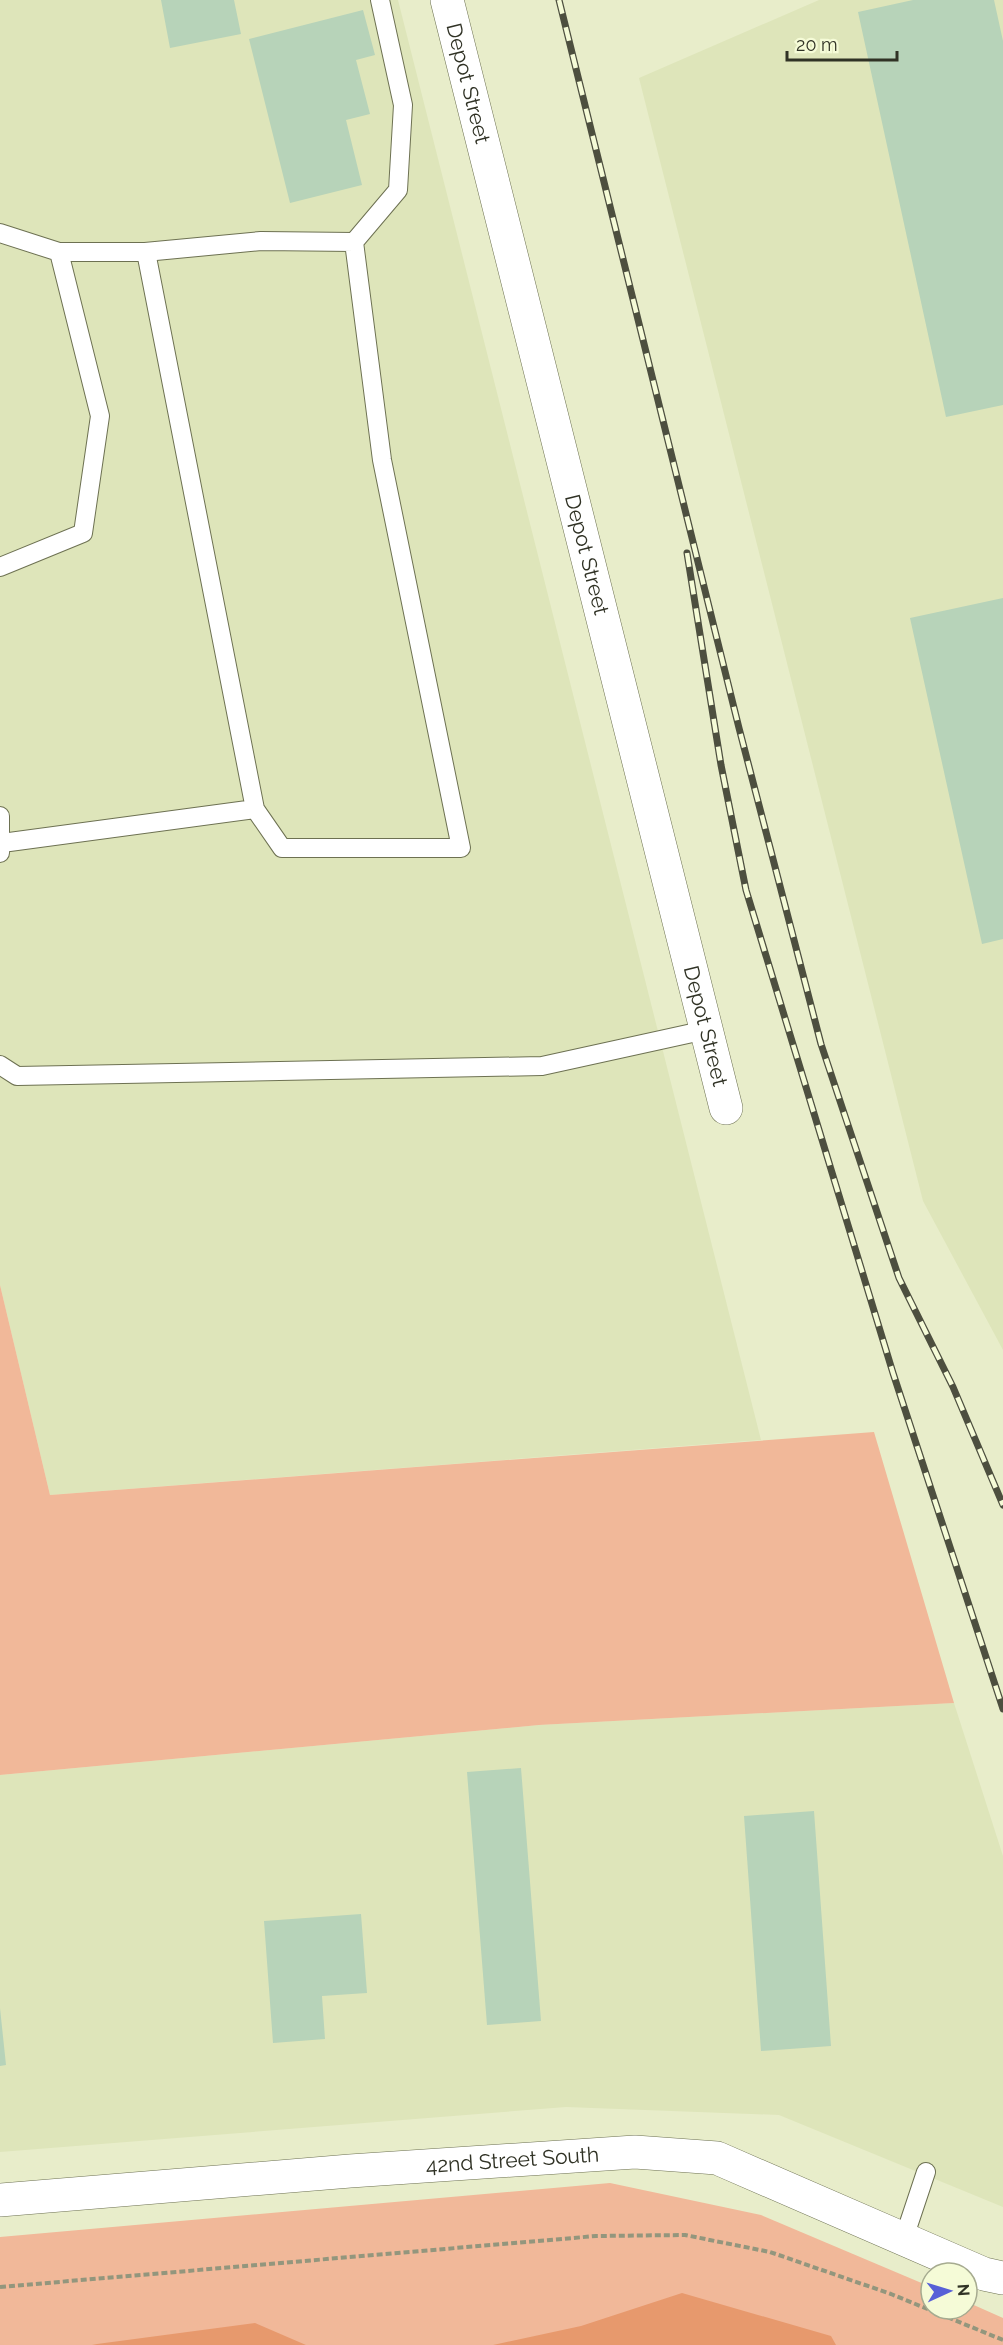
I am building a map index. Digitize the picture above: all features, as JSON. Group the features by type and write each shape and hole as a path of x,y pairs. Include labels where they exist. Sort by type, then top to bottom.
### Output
{"street":[{"name":"Depot Street","path":"447,0 726,1108"},
{"name":"42nd Street South","path":"0,2200 350,2171 634,2152 717,2158 984,2274 1003,2278"}],"lane":[{"path":"146,252 255,809 282,848 462,848 382,460 354,242 398,190 403,105 380,0"},
{"path":"0,233 59,252 146,252 261,241 354,242"},
{"path":"0,567 83,533 100,416 59,252"},
{"path":"0,816 1,849 255,809"},
{"path":"0,1065 17,1077 542,1066 706,1030"},
{"path":"904,2238 926,2172"}],"path":[{"path":"0,2287 596,2236 685,2235 770,2252 891,2294 1003,2340"}],"shaded area":[{"path":"0,0 398,0 761,1440 50,1495 0,1285"},
{"path":"819,0 1003,0 1003,1350 923,1201 639,78"},
{"path":"0,1285 50,1495 874,1432 954,1703 539,1725 0,1775"},
{"path":"954,1703 1003,1856 1003,2207 779,2115 566,2107 0,2152 0,1775 539,1725"},
{"path":"610,2183 761,2215 919,2282 919,2321 979,2321 979,2307 1003,2318 1003,2345 0,2345 0,2237"},
{"path":"682,2293 831,2336 836,2345 493,2345 581,2326"},
{"path":"255,2323 306,2345 92,2345 97,2344"}],"building":[{"path":"161,0 234,0 241,34 170,48"},
{"path":"913,0 994,0 1003,41 1003,405 946,417 858,12"},
{"path":"363,10 375,55 356,60 370,114 346,120 362,185 290,203 249,39"},
{"path":"1003,598 1003,939 982,944 910,618"},
{"path":"521,1768 541,2021 487,2025 467,1772"},
{"path":"814,1811 831,2046 761,2051 744,1816"},
{"path":"361,1914 367,1993 322,1996 325,2039 273,2043 264,1921"},
{"path":"0,2008 6,2065 0,2066"}],"railway":[{"path":"559,0 739,728 821,1044 899,1278 953,1387 1003,1505"},
{"path":"687,553 721,765 746,890 893,1373 1003,1709"}]}
